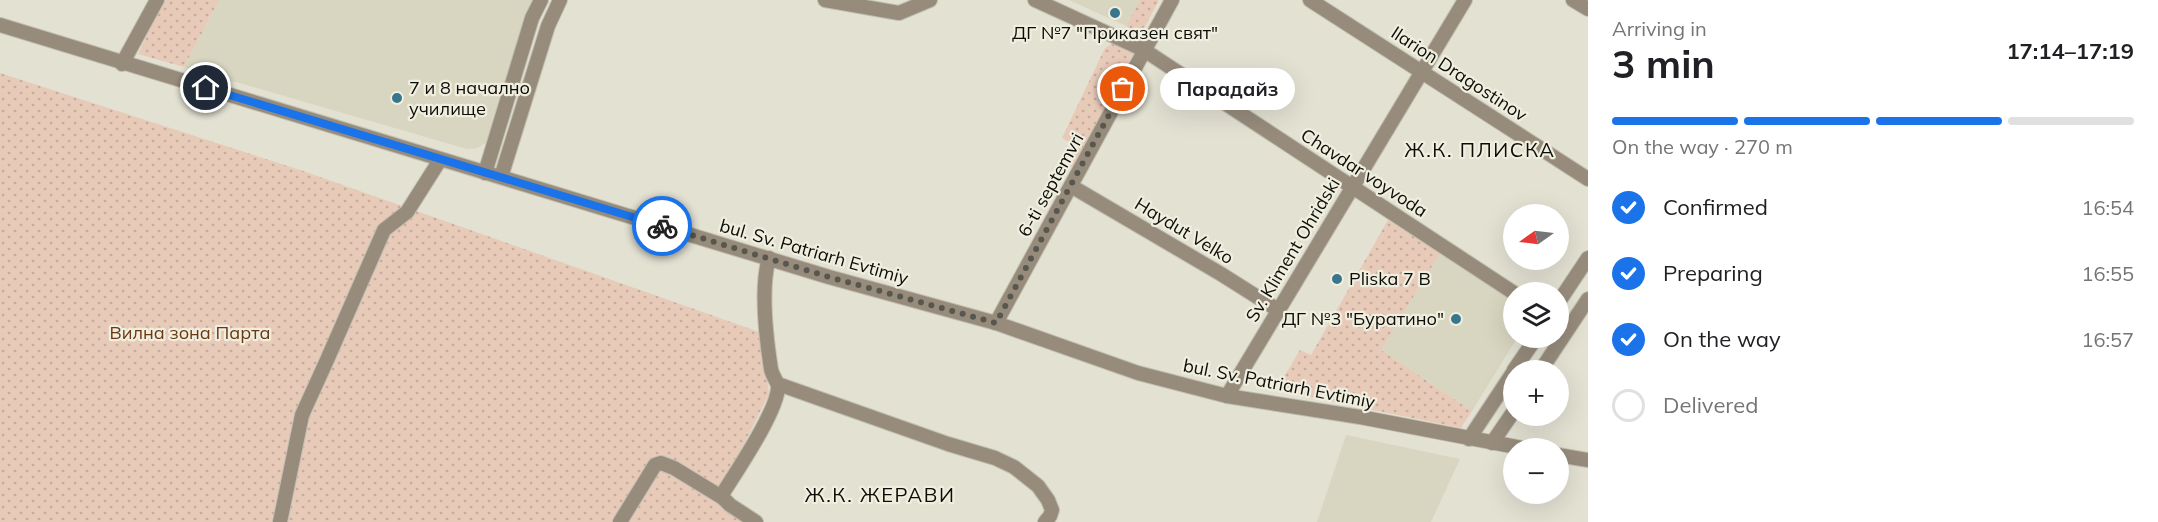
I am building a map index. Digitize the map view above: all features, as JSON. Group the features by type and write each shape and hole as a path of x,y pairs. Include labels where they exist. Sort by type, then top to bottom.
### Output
{"street":[{"path":"122,63 157,0"},
{"path":"485,173 532,18 541,0"},
{"path":"501,177 548,26 560,0"},
{"path":"825,0 899,14 930,0"},
{"name":"Chavdar voyvoda","path":"1035,0 1144,50 1503,285"},
{"name":"6-ti septemvri","path":"996,323 1172,0"},
{"name":"Ilarion Dragostinov","path":"1310,0 1588,179"},
{"name":"Sv. Kliment Ohridski","path":"1227,396 1465,0"},
{"path":"1573,0 1588,9"},
{"name":"bul. Sv. Patriarh Evtimiy","path":"0,26 829,277 996,323 1138,374 1227,396 1360,417 1503,445"},
{"path":"280,522 302,415 384,230 407,212 440,160"},
{"name":"Haydut Velko","path":"1071,186 1278,310"},
{"path":"769,258 764,290 771,371 778,384 948,444 995,458 1014,467 1038,486 1048,500 1052,510 1045,522"},
{"path":"1569,286 1588,258"},
{"path":"1547,360 1588,299"},
{"path":"723,498 723,493 770,413 778,384"},
{"path":"1469,439 1503,388"},
{"path":"1492,443 1504,426"},
{"path":"1569,457 1588,460"},
{"path":"620,522 655,465 661,462 723,498 756,522"}],"shaded area":[{"name":"7 и 8 начално училище","path":"219,0 536,0 494,130 486,143 477,148 467,149 184,67"},
{"name":"ДГ №7 \"Приказен свят\"","path":"1069,0 1140,0 1126,26"},
{"name":"ДГ №3 \"Буратино\"","path":"1440,253 1503,294 1503,348 1511,348 1472,411 1381,350"},
{"path":"1346,435 1460,459 1431,522 1317,522"}],"green space":[{"path":"164,0 219,0 184,67 138,54"},
{"path":"1140,0 1159,0 1141,34 1126,26"},
{"path":"1113,43 1134,52 1073,168 1064,163 1073,144 1062,138 1105,48"},
{"name":"Вилна зона Парта","path":"0,73 303,171 762,333 769,394 715,501 746,522 0,522"},
{"path":"1388,220 1440,253 1381,350 1472,411 1461,428 1276,390 1300,350 1311,355"}],"way so far":[{"path":"662,226 829,277 996,323 1123,89"}],"place":[{"name":"ДГ №7 \"Приказен свят\"","path":"1115,13"},
{"name":"Парадайз","path":"1123,89"},
{"name":"7 и 8 начално училище","path":"397,98"},
{"name":"Pliska 7 B","path":"1337,279"},
{"name":"ДГ №3 \"Буратино\"","path":"1456,319"}],"district":[{"name":"Ж.К. ПЛИСКА","path":"1480,150"},
{"name":"Ж.К. ЖЕРАВИ","path":"880,495"}],"route":[{"path":"206,88 662,226"}]}
